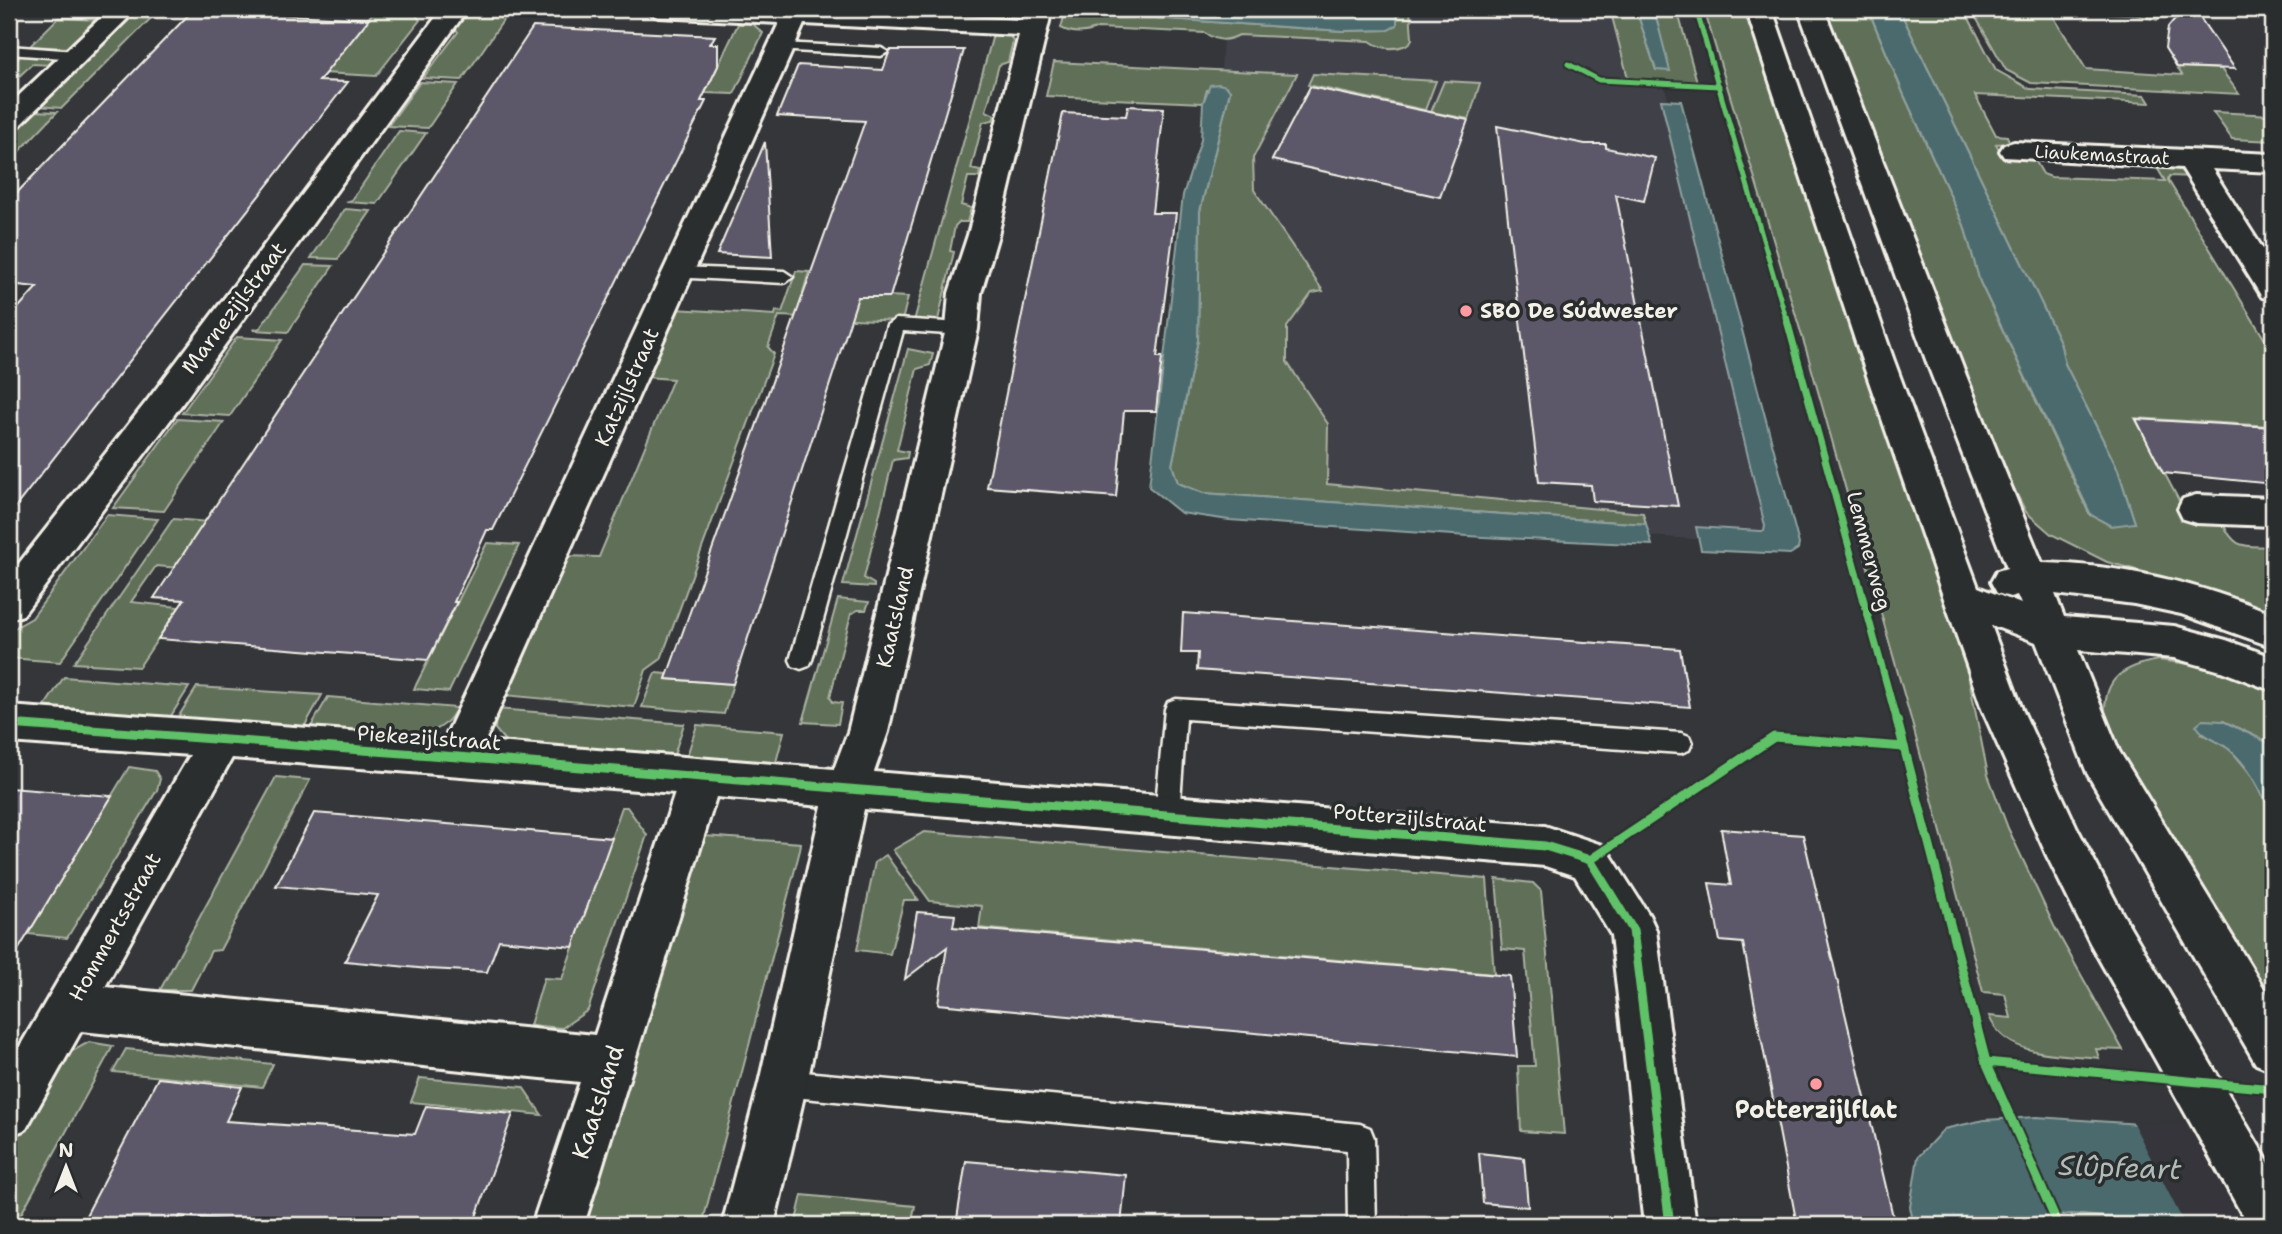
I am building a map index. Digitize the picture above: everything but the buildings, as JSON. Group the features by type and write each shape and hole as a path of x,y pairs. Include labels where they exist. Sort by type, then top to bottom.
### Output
{"street":[{"path":"9,121 124,9"},
{"name":"Marnezijlstraat","path":"9,604 159,410 455,9"},
{"path":"659,9 795,16 1036,18"},
{"path":"1759,9 1961,597 2003,709 2062,842 2106,928 2273,1219"},
{"path":"1811,9 1936,342 2102,761 2273,1047"},
{"name":"Katzijlstraat","path":"458,757 480,702 795,16"},
{"name":"Kaatsland","path":"748,1225 783,1083 847,790 868,732 962,329 961,317 967,288 980,247 1036,18"},
{"name":"Liaukemastraat","path":"2014,151 2273,163"},
{"name":"Liaukemastraat","path":"2191,159 2273,290"},
{"path":"2196,509 2273,512"},
{"path":"1961,597 2029,576 2148,590 2176,596 2230,612 2273,631"},
{"path":"1961,597 2052,632 2174,642 2226,656 2273,674"},
{"name":"Piekezijlstraat","path":"9,724 458,757 847,790"},
{"name":"Hommertsstraat","path":"9,1112 220,740"},
{"name":"Kaatsland","path":"558,1225 702,778"},
{"name":"Potterzijlstraat","path":"847,790 1545,846 1590,860 1633,930 1670,1225"},
{"path":"70,1007 611,1061"}],"lane":[{"path":"781,47 881,52"},
{"path":"9,50 76,55"},
{"path":"678,273 784,277"},
{"path":"801,660 896,325 962,329"},
{"path":"1167,815 1176,709 1681,743"},
{"path":"783,1083 1360,1138 1362,1225"}],"shaded area":[{"name":"SBO De Súdwester","path":"1375,9 1641,9 1673,115 1785,545 1197,507 1224,17"}],"green space":[{"path":"136,9 160,9 62,108 37,106"},
{"path":"376,9 411,9 420,20 376,76 324,73"},
{"path":"848,9 995,9 993,16"},
{"path":"1066,9 1103,9 1126,16 1343,31 1388,30 1397,25 1397,9 1410,9 1412,39 1409,44 1389,48 1370,41 1239,35 1222,40 1205,33 1098,28 1075,32 1061,28"},
{"path":"1610,9 1636,9 1656,70 1659,35 1654,9 1677,9 1697,82 1628,78"},
{"path":"1704,9 1748,9 1959,628 1988,775 2008,828 2055,928 2123,1050 2096,1049 2099,1058 2036,1051 2008,1040 1997,1030 1989,1016 2011,1018 2005,994 1983,992 1911,719 1808,356"},
{"path":"1818,9 1868,9 1964,225 1980,282 2090,515 2135,523 2118,470 2065,364 2060,342 1899,9 1964,9 1996,70 2030,89 2145,95 2150,103 1975,95 1996,135 2007,136 2010,143 1996,144 2003,156 2035,160 2043,174 2051,177 2165,181 2156,166 2174,167 2194,177 2169,176 2168,180 2273,353 2273,426 2135,418 2184,510 2222,522 2232,538 2242,545 2273,547 2273,613 2229,595 2107,562 2051,534 2026,512 1991,444"},
{"path":"1971,9 2167,9 2157,20 2132,14 2050,11 2086,69 2182,75 2177,67 2221,69 2239,94 2031,83 2006,70"},
{"path":"478,11 509,12 462,80 423,78 458,32 452,24 454,21"},
{"path":"58,18 100,20 69,48 30,46"},
{"path":"738,24 753,24 763,33 734,94 705,93"},
{"path":"994,31 1010,36 1013,41 1008,62 999,65 986,111 995,115 993,120 983,122 971,169 980,171 979,177 968,177 961,205 971,208 967,222 959,222 955,226 950,251 954,252 937,322 914,321"},
{"path":"19,56 60,58 51,65 32,64 9,86 9,66"},
{"path":"1054,62 1297,74 1253,158 1254,190 1323,291 1312,293 1287,327 1287,362 1328,424 1327,484 1643,513 1646,524 1203,493 1178,483 1172,465 1198,340 1200,211 1230,91 1207,90 1203,103 1046,96"},
{"path":"1313,74 1436,81 1425,110 1308,85"},
{"path":"1444,81 1480,83 1469,119 1431,112"},
{"path":"420,82 458,84 428,128 388,126"},
{"path":"32,111 57,112 9,162 9,134"},
{"path":"2213,112 2273,115 2273,141 2232,139"},
{"path":"399,131 426,133 377,204 346,202 352,200"},
{"path":"345,209 371,211 338,259 311,258"},
{"path":"305,265 333,266 288,332 253,330 260,328"},
{"path":"796,271 809,272 803,292 908,297 902,321 779,316 768,347 774,354 661,659 646,670 634,707 503,695 564,556 599,557 673,379 645,377 675,309 775,315 776,311 782,312"},
{"path":"237,337 282,340 230,416 182,413"},
{"path":"908,349 933,354 930,365 917,369 897,450 908,452 907,458 893,460 864,578 874,584 874,587 843,585"},
{"path":"177,419 224,422 164,511 113,508"},
{"path":"107,515 158,519 60,662 9,658 9,631 32,618"},
{"path":"173,519 233,524 203,570 156,566 131,602 179,607 139,667 74,663"},
{"path":"487,543 519,545 449,692 414,689"},
{"path":"838,599 869,602 866,610 851,614 830,697 833,702 842,703 838,724 803,722"},
{"path":"2158,660 2214,667 2273,690 2273,745 2223,721 2202,734 2230,749 2251,774 2273,816 2273,1024 2182,875 2105,725 2106,698 2115,679 2132,667"},
{"path":"655,673 667,674 666,679 733,684 724,714 642,707"},
{"path":"64,677 189,687 169,719 42,710"},
{"path":"197,687 322,695 303,729 177,719"},
{"path":"328,697 457,708 439,728 413,735 309,730"},
{"path":"496,709 684,724 673,758 520,746 506,742 495,729"},
{"path":"697,725 784,732 775,766 686,759"},
{"path":"129,767 155,771 160,779 157,790 67,938 28,934"},
{"path":"276,777 310,780 220,950 211,951 191,990 160,990"},
{"path":"622,807 627,807 647,835 588,1010 562,1028 530,1025 544,978 562,979"},
{"path":"924,832 1487,879 1494,974 979,928 982,906 930,901 893,850"},
{"path":"704,836 801,843 702,1225 579,1225"},
{"path":"886,855 918,900 904,900 890,954 857,950 875,862"},
{"path":"1496,879 1533,883 1541,891 1564,1134 1521,1131 1518,1066 1535,1066 1525,951 1502,949"},
{"path":"89,1042 113,1046 15,1225 9,1225 9,1145 53,1069 65,1055"},
{"path":"126,1049 273,1064 262,1087 113,1072"},
{"path":"420,1078 523,1087 542,1115 411,1102"},
{"path":"802,1195 915,1206 911,1225 795,1225"},
{"path":"2071,1214 2182,1224 2183,1225 2076,1225"}],"water":[{"path":"1103,9 1397,9 1397,25 1388,30 1343,31 1126,16"},
{"path":"1636,9 1654,9 1670,71 1656,70"},
{"path":"1868,9 1899,9 2060,342 2065,364 2118,470 2135,523 2111,526 2091,515 1980,282 1964,225"},
{"path":"1219,84 1230,91 1200,211 1198,340 1172,465 1178,483 1203,493 1646,524 1652,545 1229,520 1181,513 1149,487 1183,195 1201,140 1203,103 1210,85"},
{"path":"1661,100 1681,101 1799,544 1798,549 1790,554 1701,550 1696,527 1764,531 1765,526"},
{"path":"2202,720 2223,721 2273,745 2273,816 2255,782 2238,758 2196,725"},
{"name":"Slûpfeart","path":"2037,1117 2273,1133 2273,1225 2195,1225 2071,1214 2022,1220 2024,1225 1914,1225 1910,1207 1918,1157 1944,1129 1984,1120"}],"pier":[{"path":"2132,1121 2273,1129 2273,1225 2185,1225"}],"cycle path":[{"name":"Lemmerweg","path":"1696,9 1797,355 1904,747 1986,1062 2058,1225"},
{"path":"1568,64 1599,80 1719,86"},
{"path":"9,724 458,757 1545,846 1590,860 1633,930 1670,1225"},
{"path":"1590,860 1774,737 1904,747"},
{"path":"1986,1062 2273,1089"}],"place":[{"name":"SBO De Súdwester","path":"1466,311"},
{"name":"Potterzijlflat","path":"1816,1084"}]}
